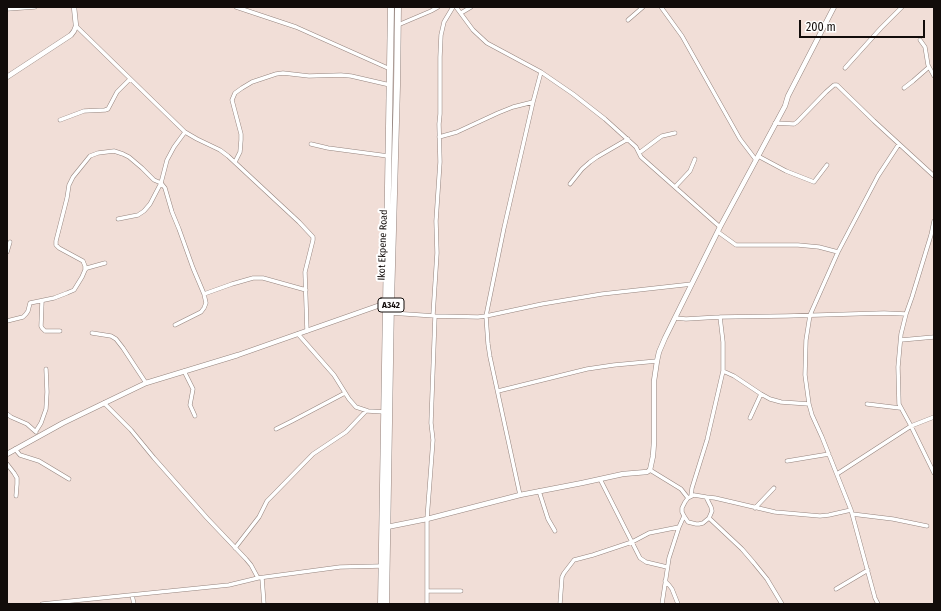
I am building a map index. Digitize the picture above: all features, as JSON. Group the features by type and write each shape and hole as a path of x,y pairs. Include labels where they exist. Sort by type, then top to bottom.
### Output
{"highway":[{"name":"Ikot Ekpene Road","path":"381,604 387,527 386,304 392,7"},
{"name":"Ikot Ekpene Road","path":"386,604 384,566 387,412 397,109 398,7"}],"street":[{"path":"7,9 34,7"},
{"path":"7,77 70,35 76,26 74,7"},
{"path":"236,7 296,26 390,69"},
{"path":"398,25 438,7"},
{"path":"427,604 428,519 432,440 431,423 437,253 436,221 440,162 440,57 441,35 444,22 453,7"},
{"path":"456,7 473,30 487,43 541,72 587,104 628,139 636,147 641,157 720,227"},
{"path":"461,13 471,7"},
{"path":"628,20 643,7"},
{"path":"661,7 682,36 737,133 748,149 757,158 814,182 826,165"},
{"path":"650,470 653,449 654,381 657,361 665,338 720,227 785,106 788,96 834,7"},
{"path":"845,68 902,7"},
{"path":"76,26 185,132 220,150 235,162 299,222 312,237 313,240 305,272 307,331"},
{"path":"920,40 925,47 926,59 934,76"},
{"path":"904,88 929,67"},
{"path":"520,495 489,351 486,316 504,228 541,72"},
{"path":"235,162 240,152 241,134 232,100 236,93 252,82 283,73 310,76 351,76 390,85"},
{"path":"60,120 84,111 108,109 117,92 130,79"},
{"path":"776,123 794,124 826,92 837,85 934,176"},
{"path":"439,137 458,132 508,109 533,102"},
{"path":"118,219 138,215 150,204 161,183 167,160 185,132"},
{"path":"639,153 662,136 675,133"},
{"path":"570,184 582,169 590,162 628,139"},
{"path":"311,144 328,148 388,156"},
{"path":"878,604 875,598 852,512 812,415 805,374 805,356 810,315 838,252 878,176 899,144"},
{"path":"7,321 23,317 28,311 30,304 74,290 85,270 84,261 59,248 55,243 69,185 73,177 90,156 98,153 114,151 129,157 165,188 172,212 180,229 193,268 204,294 206,303 201,312 175,325"},
{"path":"675,187 690,171 695,159"},
{"path":"934,221 901,334 898,367 900,408 911,426 934,473"},
{"path":"718,232 736,245 798,245 819,247 838,252"},
{"path":"7,252 10,242"},
{"path":"85,270 87,268 105,263"},
{"path":"204,294 253,278 263,278 306,290"},
{"path":"391,313 478,317 602,294 692,284"},
{"path":"42,301 42,328 45,331 60,331"},
{"path":"8,453 104,403 146,384 238,355 386,304"},
{"path":"675,318 686,320 720,317 884,313 906,314"},
{"path":"706,497 712,511 709,518 703,523 696,524 688,522 684,516 682,508 689,497 707,440 723,371 723,342 720,317"},
{"path":"92,332 111,336 116,339 146,384"},
{"path":"298,334 334,375 348,399 356,407 366,411 387,412"},
{"path":"901,340 934,336"},
{"path":"498,391 587,369 657,361"},
{"path":"36,431 41,423 46,409 46,368"},
{"path":"184,371 193,389 190,405 194,416"},
{"path":"723,371 734,376 770,399 781,402 809,404"},
{"path":"276,429 345,393"},
{"path":"750,418 761,394"},
{"path":"104,403 131,430 216,527 246,558 260,578 264,604"},
{"path":"867,404 900,408"},
{"path":"235,548 259,517 267,501 313,454 346,432 366,411"},
{"path":"7,414 27,424 40,436"},
{"path":"837,474 911,426 934,417"},
{"path":"15,449 20,454 39,461 69,479"},
{"path":"787,461 829,454"},
{"path":"7,464 17,478 18,484 16,496"},
{"path":"387,527 428,519 520,495 624,474 647,472 650,470"},
{"path":"650,470 681,489 689,497"},
{"path":"600,479 640,558 649,563 668,567"},
{"path":"755,508 774,488"},
{"path":"539,491 548,519 555,531"},
{"path":"689,497 694,495 715,498 775,512 820,516 852,512 927,526"},
{"path":"662,604 669,558 684,516"},
{"path":"709,518 742,549 754,563 767,579 782,604"},
{"path":"560,604 562,577 574,560 593,556 632,542 649,533 679,527"},
{"path":"42,604 89,602 132,595 230,585 260,578 340,567 384,566"},
{"path":"836,589 868,570"},
{"path":"665,581 672,588 678,604"},
{"path":"428,591 461,591"},
{"path":"132,595 134,604"}]}
